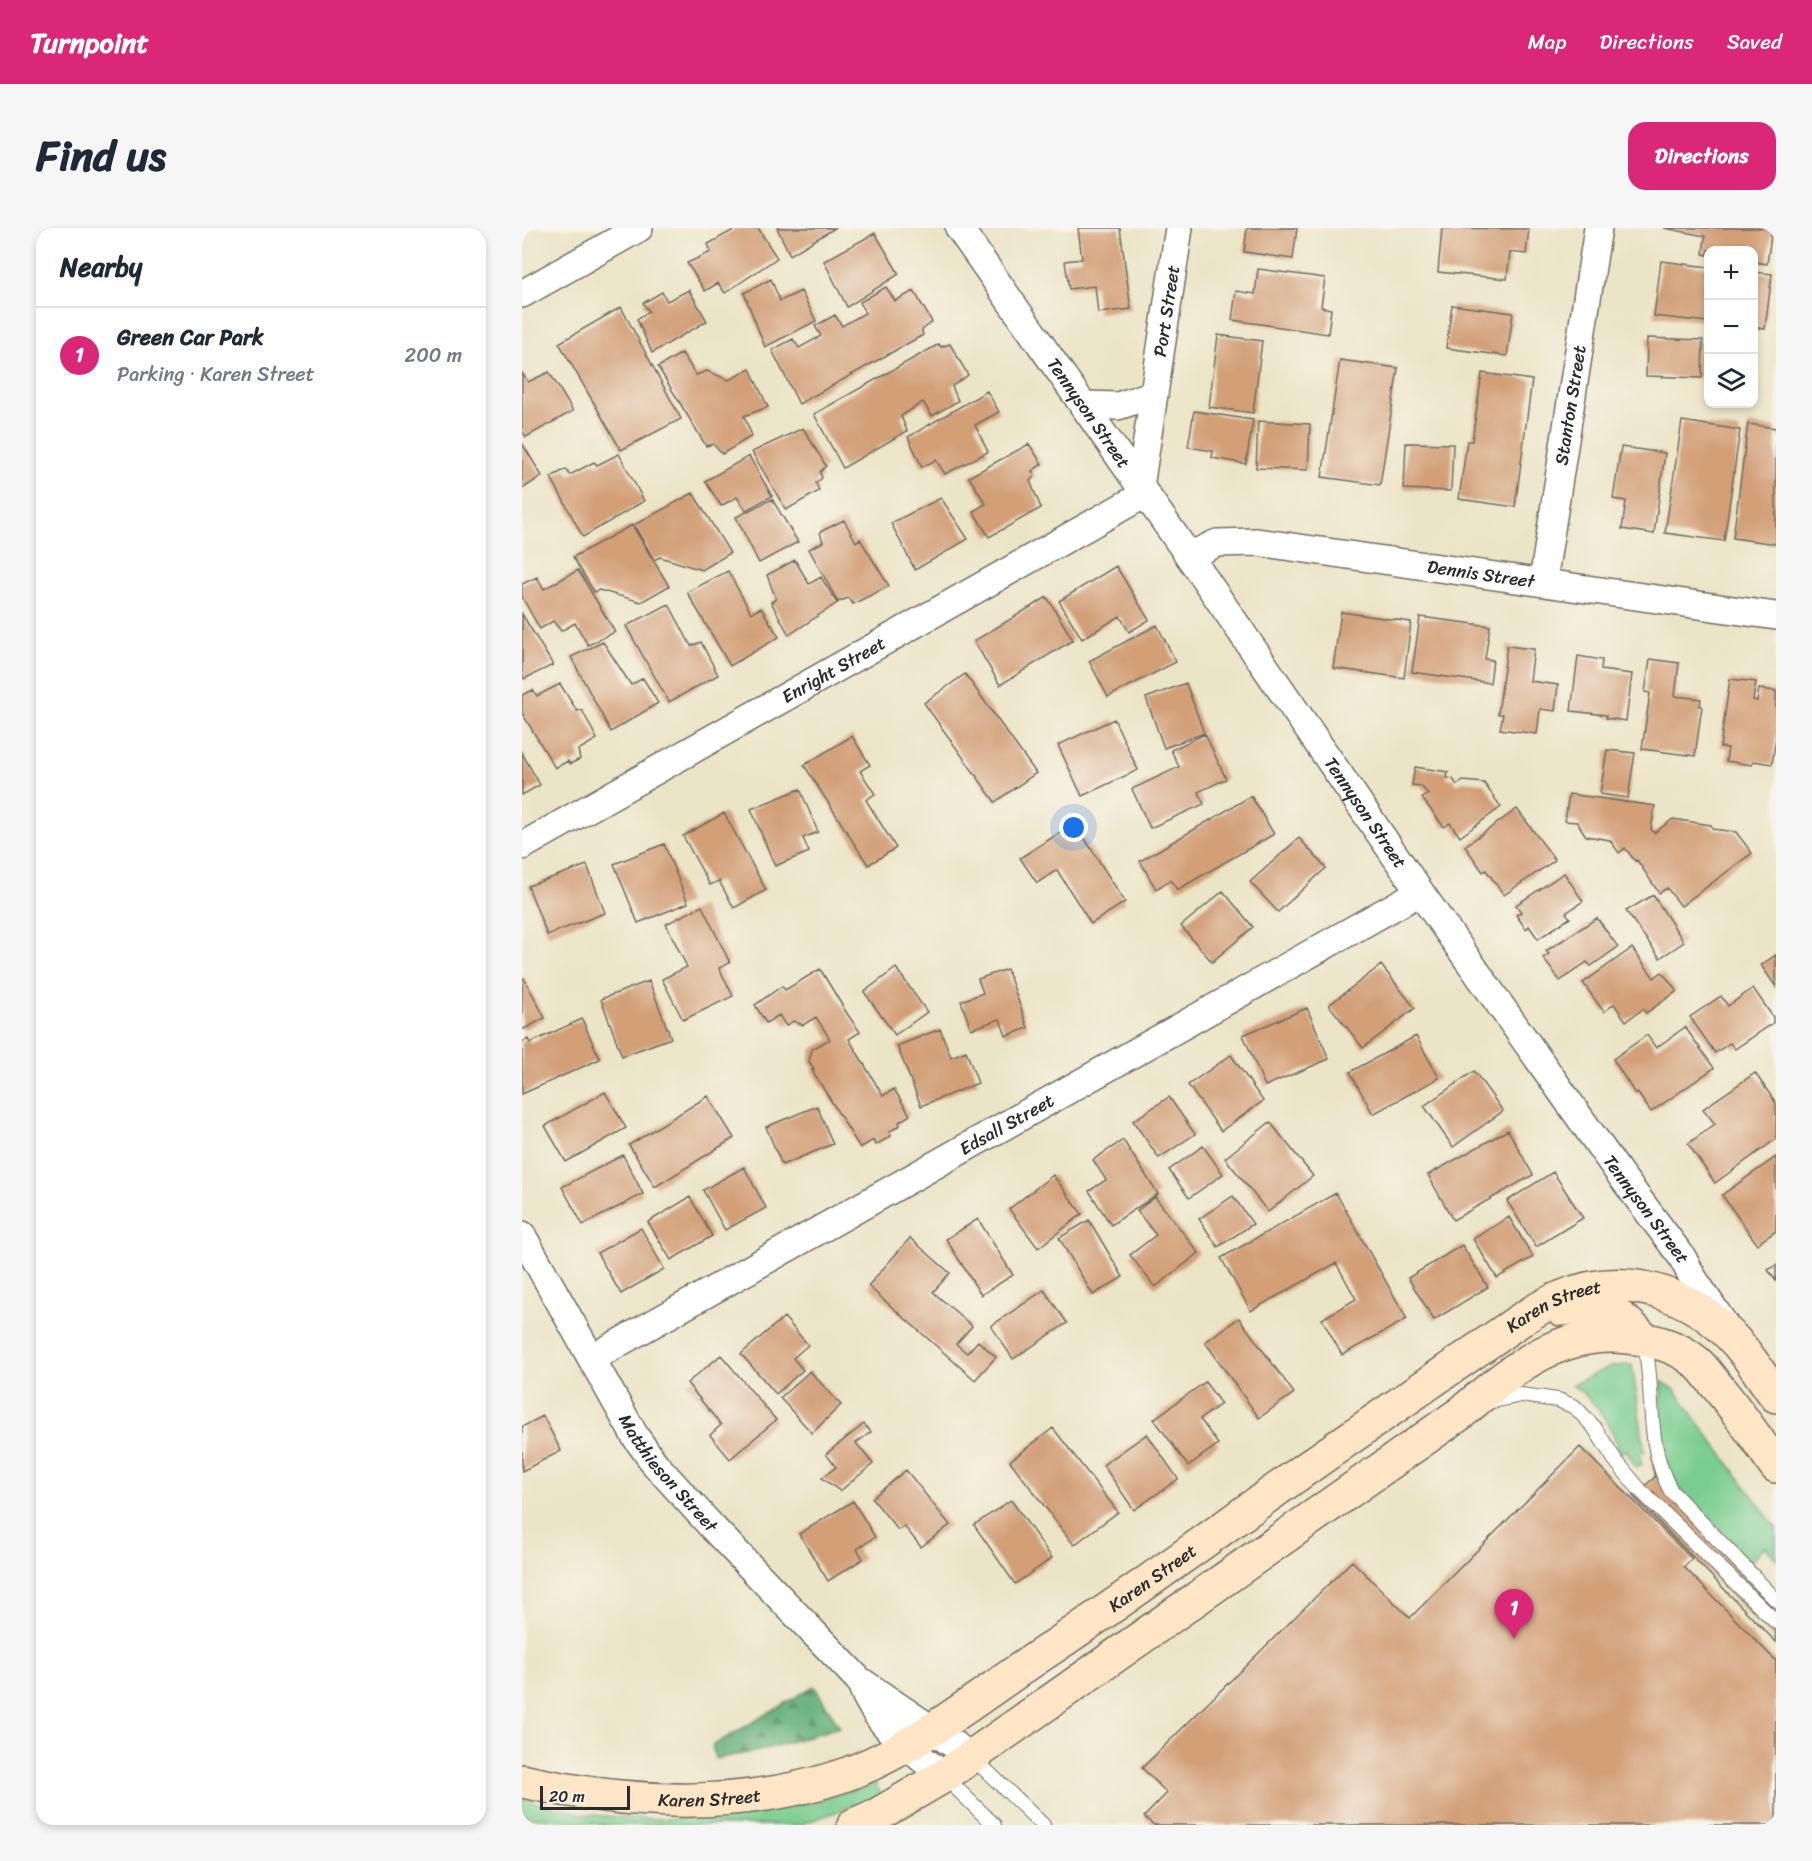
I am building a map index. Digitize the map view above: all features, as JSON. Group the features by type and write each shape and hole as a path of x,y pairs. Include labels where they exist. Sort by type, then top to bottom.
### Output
{"street":[{"path":"522,294 639,228"},
{"name":"Tennyson Street","path":"959,228 1189,556 1420,892 1619,1173 1682,1257 1693,1278 1776,1396"},
{"name":"Port Street","path":"1143,490 1154,394 1179,228"},
{"name":"Stanton Street","path":"1544,581 1598,228"},
{"path":"1083,405 1118,406 1154,394"},
{"name":"Enright Street","path":"522,846 1143,490"},
{"name":"Dennis Street","path":"1189,556 1217,543 1257,542 1544,581 1776,616"},
{"name":"Edsall Street","path":"592,1359 1420,892"},
{"name":"Matthieson Street","path":"522,1235 635,1436 655,1464 859,1680 868,1704 883,1724 972,1757"},
{"name":"Karen Street","path":"522,1781 556,1789 632,1800 676,1802 734,1798 806,1787 840,1777 875,1762 918,1737 1092,1621 1315,1462 1530,1314 1557,1299 1581,1291 1608,1286 1638,1286 1671,1294 1712,1319 1738,1344"},
{"path":"1530,1314 1574,1307 1605,1309 1621,1316 1644,1339 1669,1346 1696,1362 1734,1407 1776,1466"},
{"name":"Karen Street","path":"854,1825 877,1815 972,1757 1461,1413 1505,1375 1528,1359 1574,1340 1612,1335 1644,1339"},
{"name":"Matthieson Street","path":"918,1737 944,1776"}],"lane":[{"path":"1644,1339 1652,1431 1662,1474 1671,1491 1776,1600"},
{"path":"1461,1413 1478,1405 1516,1395 1546,1398 1575,1407 1588,1419 1615,1460 1640,1490 1776,1622"},
{"path":"972,1757 1043,1825"},
{"path":"944,1776 994,1825"}],"green space":[{"path":"1632,1365 1645,1453 1639,1453 1642,1465 1636,1468 1626,1450 1621,1452 1607,1422 1596,1407 1572,1385 1611,1366"},
{"path":"1662,1381 1675,1390 1776,1528 1776,1559 1765,1546 1750,1563 1698,1511 1675,1481 1667,1466 1663,1451"},
{"path":"814,1686 840,1727 759,1751 715,1759 712,1746"},
{"path":"875,1782 881,1796 799,1825 611,1825 522,1816 522,1799 584,1814 621,1817 658,1819 732,1815 804,1803"}],"building":[{"path":"737,228 758,228 777,258 725,293 718,283 705,291 687,263 711,252 708,244"},
{"path":"777,228 835,228 790,255"},
{"path":"1078,228 1120,228 1131,309 1098,313 1095,286 1069,289 1065,261 1082,259"},
{"path":"1247,228 1297,228 1293,259 1244,252"},
{"path":"1442,228 1529,229 1526,254 1510,252 1507,279 1438,272"},
{"path":"1664,228 1772,228 1767,264 1758,263 1758,246 1704,246 1703,254 1705,236"},
{"path":"875,233 899,274 847,307 824,261"},
{"path":"1661,261 1704,266 1704,322 1654,316"},
{"path":"1258,269 1325,278 1321,307 1331,309 1328,334 1232,320 1236,291 1255,294"},
{"path":"1758,272 1772,274 1765,329 1758,328"},
{"path":"771,279 780,301 801,291 816,321 765,347 744,293"},
{"path":"886,287 895,301 914,291 932,322 922,330 923,335 799,404 772,350 793,339 799,348 821,336 815,326 835,315 842,326 865,313 860,302"},
{"path":"689,290 707,321 652,353 637,319 649,311 643,303 662,292 667,301"},
{"path":"1452,305 1513,313 1507,356 1446,348"},
{"path":"621,307 681,419 621,450 559,343"},
{"path":"1218,335 1262,341 1253,413 1209,407"},
{"path":"1647,338 1703,340 1702,378 1646,376"},
{"path":"939,344 941,347 950,344 968,375 952,386 958,401 932,416 923,402 901,416 907,431 843,468 814,414"},
{"path":"682,353 696,375 707,371 729,380 750,369 768,407 744,416 752,436 722,454 713,444 706,446 658,367"},
{"path":"1340,360 1398,368 1380,485 1322,477"},
{"path":"549,372 573,411 526,437 522,431 522,373 528,382"},
{"path":"1482,373 1532,380 1515,507 1459,499 1467,441 1472,441"},
{"path":"987,391 999,412 975,425 988,452 945,474 936,460 922,467 908,437"},
{"path":"1194,411 1253,420 1246,464 1212,458 1213,451 1188,447"},
{"path":"1258,421 1310,424 1308,470 1256,468"},
{"path":"1682,421 1740,430 1724,541 1665,533"},
{"path":"1748,424 1776,428 1776,544 1733,538"},
{"path":"803,428 826,466 820,472 822,478 816,483 819,491 786,510 752,452"},
{"path":"522,443 542,476 522,489"},
{"path":"1406,443 1453,444 1451,491 1404,489"},
{"path":"1029,444 1042,464 1032,471 1035,476 1030,481 1041,508 989,537 973,511 986,504 969,477"},
{"path":"1621,447 1665,453 1654,534 1622,529 1626,501 1613,499"},
{"path":"619,454 644,501 583,537 551,477 566,469 570,475 594,462 597,465"},
{"path":"749,456 772,496 746,510 737,497 721,506 705,481"},
{"path":"693,493 730,553 702,570 660,557 654,560 634,525"},
{"path":"941,498 968,539 915,570 891,523"},
{"path":"772,499 798,542 759,563 736,517"},
{"path":"844,520 856,542 860,539 889,586 853,604 848,598 838,602 809,549 823,542 820,532"},
{"path":"632,525 669,586 641,602 599,590 594,592 573,557"},
{"path":"795,560 809,584 821,577 837,603 789,635 771,602 776,599 767,575"},
{"path":"1116,566 1149,620 1129,632 1120,616 1082,639 1059,601"},
{"path":"578,570 615,632 588,645 575,623 561,631 553,621 540,629 522,597 522,584 537,577 544,589"},
{"path":"728,571 751,613 761,608 779,637 730,666 687,592"},
{"path":"1047,597 1073,640 1000,685 974,641"},
{"path":"669,604 691,646 701,642 718,675 669,702 626,626"},
{"path":"1341,612 1411,622 1404,678 1333,668"},
{"path":"522,614 553,665 524,679 522,674"},
{"path":"1420,617 1490,626 1485,659 1493,660 1490,683 1412,672"},
{"path":"1157,625 1176,662 1108,697 1089,661"},
{"path":"603,642 631,685 643,678 658,703 611,732 571,657"},
{"path":"1507,646 1534,649 1530,681 1558,685 1555,711 1540,709 1537,734 1500,729 1503,714 1498,714"},
{"path":"1578,656 1602,660 1601,670 1632,674 1626,721 1606,718 1606,715 1571,711"},
{"path":"1650,659 1679,663 1675,696 1701,699 1695,756 1642,749 1650,693 1645,692"},
{"path":"965,674 1036,773 995,802 924,703"},
{"path":"1730,679 1756,682 1753,700 1757,701 1759,689 1776,691 1776,737 1772,764 1753,761 1752,765 1726,761 1728,748 1720,747"},
{"path":"1186,683 1204,733 1164,748 1146,698"},
{"path":"560,684 577,711 582,710 597,739 578,750 580,759 570,764 568,761 555,768 522,713 522,695 533,690 537,696"},
{"path":"1114,719 1138,770 1082,796 1058,745"},
{"path":"1205,734 1226,779 1198,792 1204,804 1150,828 1132,789 1179,767 1171,750"},
{"path":"852,736 870,765 860,771 875,794 866,800 896,848 868,865 804,765"},
{"path":"1607,750 1635,753 1628,798 1600,794"},
{"path":"522,753 540,785 522,795"},
{"path":"1415,767 1448,772 1447,778 1453,779 1457,785 1463,781 1484,783 1501,807 1460,837 1450,823 1444,827 1422,798 1428,794 1421,786 1412,785"},
{"path":"800,789 818,832 803,838 809,852 775,866 751,809"},
{"path":"1569,794 1655,806 1651,829 1654,833 1673,819 1711,825 1713,829 1736,832 1752,853 1681,906 1667,888 1659,893 1637,860 1635,861 1625,848 1619,853 1610,840 1586,836 1577,822 1565,821"},
{"path":"1251,796 1274,834 1177,890 1171,880 1156,889 1140,861"},
{"path":"1517,809 1555,860 1504,895 1486,870 1483,872 1465,846"},
{"path":"724,813 766,890 734,908 719,881 710,885 683,836"},
{"path":"1075,823 1125,902 1091,924 1057,870 1037,883 1020,858"},
{"path":"1299,838 1326,868 1278,912 1250,882"},
{"path":"664,844 688,903 638,923 614,864"},
{"path":"587,865 605,913 547,935 528,886"},
{"path":"1564,873 1583,901 1566,913 1570,918 1538,939 1529,926 1526,929 1516,915 1521,912 1516,905"},
{"path":"1223,891 1253,927 1212,962 1181,926"},
{"path":"1653,895 1684,942 1660,958 1626,911"},
{"path":"702,906 730,963 719,968 733,996 683,1020 662,979 687,967 666,924"},
{"path":"1597,918 1618,947 1591,966 1587,962 1560,981 1543,958 1549,954 1546,951"},
{"path":"1632,948 1654,978 1662,972 1677,991 1646,1013 1643,1009 1626,1021 1614,1004 1604,1012 1583,983"},
{"path":"1776,955 1776,987 1761,965"},
{"path":"1381,965 1415,1008 1363,1048 1329,1005"},
{"path":"896,968 927,1012 895,1035 864,992"},
{"path":"820,969 860,1032 849,1039 883,1096 894,1089 910,1115 889,1132 891,1136 876,1145 873,1140 860,1148 812,1070 814,1069 809,1061 812,1049 830,1039 816,1017 803,1025 793,1021 786,1026 779,1015 766,1023 755,1005 782,986 785,990"},
{"path":"1007,969 1028,1028 1006,1036 1000,1019 971,1029 961,1001 983,993 978,979"},
{"path":"524,978 545,1018 522,1030 522,979"},
{"path":"649,981 671,1038 622,1056 601,999"},
{"path":"1753,988 1773,1017 1773,1023 1735,1049 1730,1043 1715,1053 1690,1017 1721,996 1728,1006"},
{"path":"1307,1008 1329,1059 1265,1086 1243,1035"},
{"path":"582,1019 600,1059 522,1094 522,1042 528,1039 530,1043"},
{"path":"1685,1027 1714,1068 1651,1112 1637,1092 1635,1094 1613,1059 1647,1035 1656,1048"},
{"path":"940,1029 951,1057 966,1051 978,1083 921,1106 897,1046"},
{"path":"1416,1036 1439,1078 1373,1114 1350,1072"},
{"path":"1231,1055 1263,1101 1221,1131 1188,1085"},
{"path":"1474,1071 1503,1111 1453,1147 1424,1106"},
{"path":"1755,1073 1776,1103 1776,1139 1715,1183 1688,1144 1715,1124 1703,1109"},
{"path":"605,1092 626,1128 566,1162 545,1126"},
{"path":"708,1096 734,1138 655,1187 629,1145"},
{"path":"1169,1097 1195,1134 1159,1158 1133,1121"},
{"path":"817,1106 833,1144 782,1165 766,1127"},
{"path":"1270,1122 1313,1176 1268,1212 1225,1158"},
{"path":"1508,1130 1533,1175 1453,1220 1428,1175"},
{"path":"1123,1140 1158,1194 1111,1225 1089,1191 1106,1180 1093,1160"},
{"path":"1203,1146 1223,1174 1189,1198 1169,1170"},
{"path":"623,1155 643,1194 583,1225 562,1187"},
{"path":"1776,1157 1776,1231 1757,1244 1722,1195"},
{"path":"744,1167 766,1208 725,1230 703,1190"},
{"path":"1553,1172 1583,1218 1536,1247 1507,1201"},
{"path":"1053,1175 1082,1214 1038,1248 1009,1209"},
{"path":"1336,1193 1407,1319 1342,1355 1322,1319 1356,1299 1336,1263 1251,1311 1221,1258"},
{"path":"1233,1196 1253,1224 1218,1247 1199,1219"},
{"path":"690,1197 712,1236 671,1260 648,1222"},
{"path":"1155,1197 1199,1253 1155,1287 1130,1255 1156,1235 1137,1211"},
{"path":"1509,1217 1533,1257 1497,1278 1473,1239"},
{"path":"978,1219 1013,1275 981,1295 946,1239"},
{"path":"1089,1220 1123,1277 1093,1295 1059,1238"},
{"path":"641,1228 664,1269 621,1294 597,1253"},
{"path":"910,1238 950,1273 933,1292 972,1326 956,1344 967,1353 978,1341 996,1357 975,1380 868,1286"},
{"path":"1462,1245 1488,1287 1434,1320 1408,1278"},
{"path":"1776,1265 1776,1281 1768,1270"},
{"path":"1044,1290 1067,1323 1013,1359 991,1326"},
{"path":"784,1317 808,1345 793,1358 803,1370 776,1394 741,1354"},
{"path":"1239,1318 1294,1393 1259,1418 1205,1342"},
{"path":"721,1355 776,1420 730,1459 710,1435 721,1425 687,1383"},
{"path":"810,1371 841,1405 812,1433 780,1398"},
{"path":"1205,1382 1221,1404 1200,1419 1218,1444 1188,1466 1154,1419"},
{"path":"543,1416 561,1451 522,1471 522,1427"},
{"path":"864,1424 871,1432 856,1443 873,1464 840,1491 822,1478 836,1467 826,1454"},
{"path":"1053,1428 1118,1512 1074,1545 1010,1461"},
{"path":"1147,1434 1178,1479 1134,1510 1103,1465"},
{"path":"1580,1447 1692,1559 1684,1567 1776,1661 1776,1825 1154,1825 1144,1817 1167,1793 1142,1768 1352,1561 1410,1618"},
{"path":"1650,1455 1669,1472 1677,1488 1776,1590 1776,1642 1633,1496 1655,1477"},
{"path":"906,1470 950,1525 921,1547 904,1526 898,1530 872,1498"},
{"path":"1011,1500 1052,1558 1015,1584 974,1525"},
{"path":"853,1501 875,1537 857,1549 863,1559 828,1581 799,1534"}],"place":[{"name":"Green Car Park","path":"1514,1639"}]}
